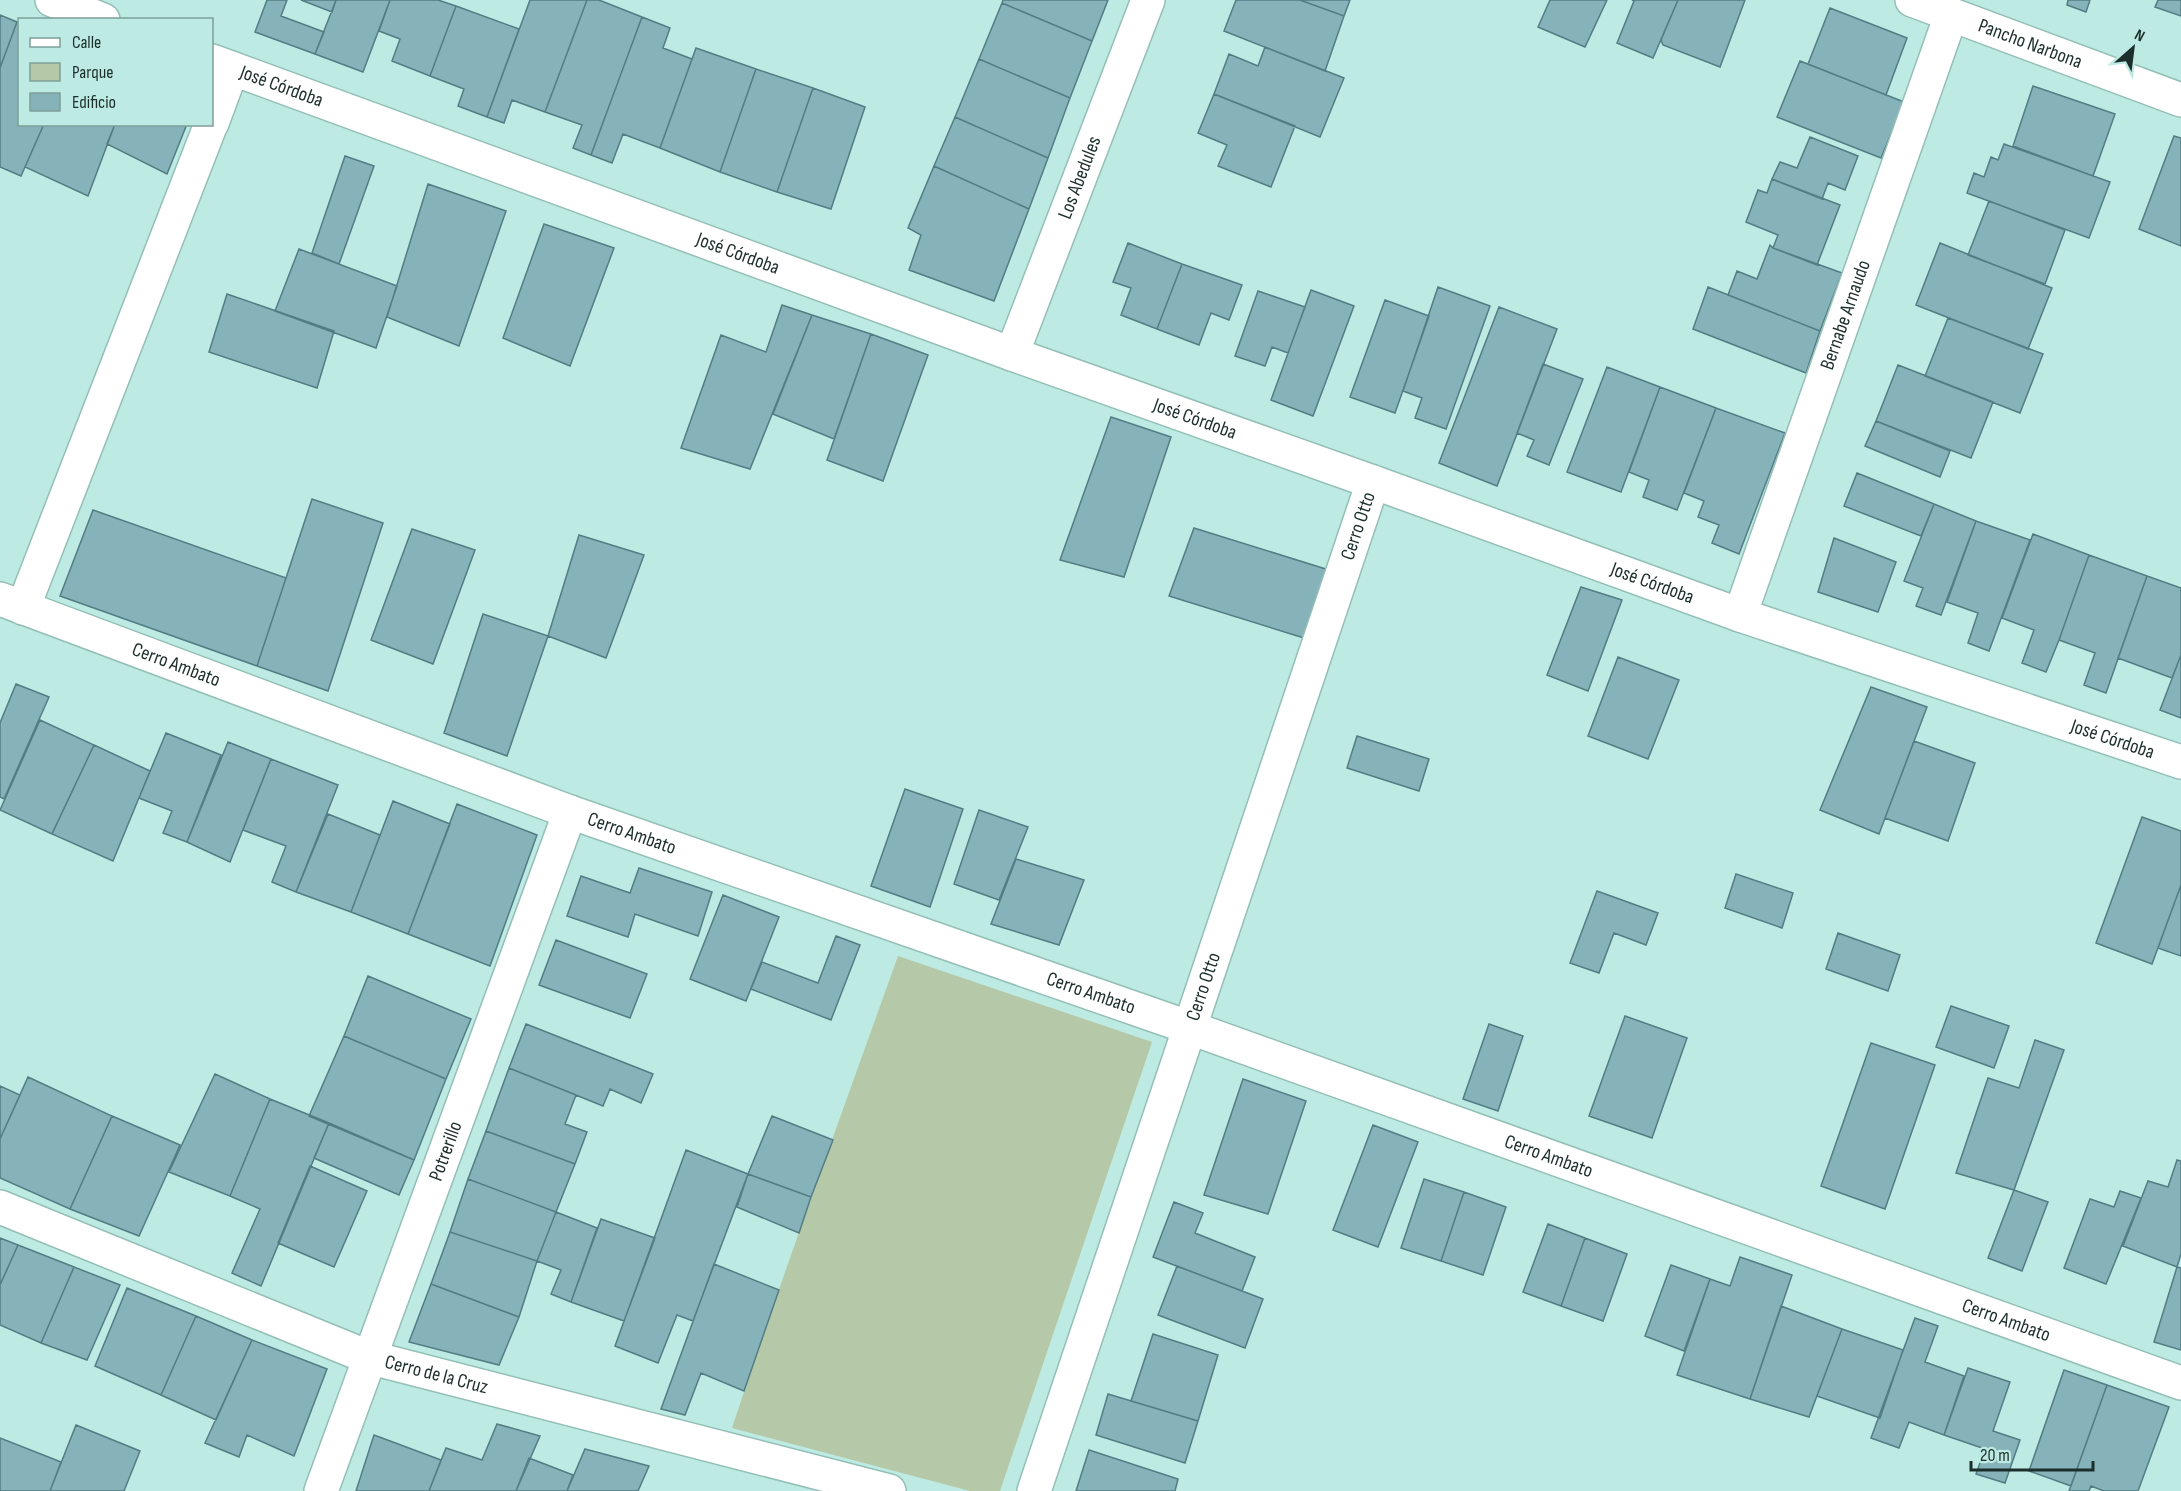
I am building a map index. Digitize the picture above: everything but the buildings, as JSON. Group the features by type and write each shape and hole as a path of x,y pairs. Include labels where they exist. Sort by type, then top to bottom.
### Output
{"street":[{"path":"52,0 98,18"},
{"name":"Los Abedules","path":"1012,354 1148,0"},
{"name":"Pancho Narbona","path":"1912,0 2181,100"},
{"name":"Bernabe Arnaudo","path":"1740,615 1951,15"},
{"path":"213,113 222,65"},
{"name":"José Córdoba","path":"222,65 1012,354 1740,615 2181,762"},
{"path":"11,603 210,126"},
{"name":"Cerro Otto","path":"1034,1491 1372,482"},
{"name":"Cerro Ambato","path":"11,603 570,812 1188,1027 2181,1383"},
{"name":"Potrerillo","path":"321,1491 368,1357 570,812"},
{"name":"Cerro de la Cruz","path":"0,1207 368,1357 889,1491"}],"green space":[{"path":"898,956 1152,1042 1000,1491 970,1491 732,1428"}]}
